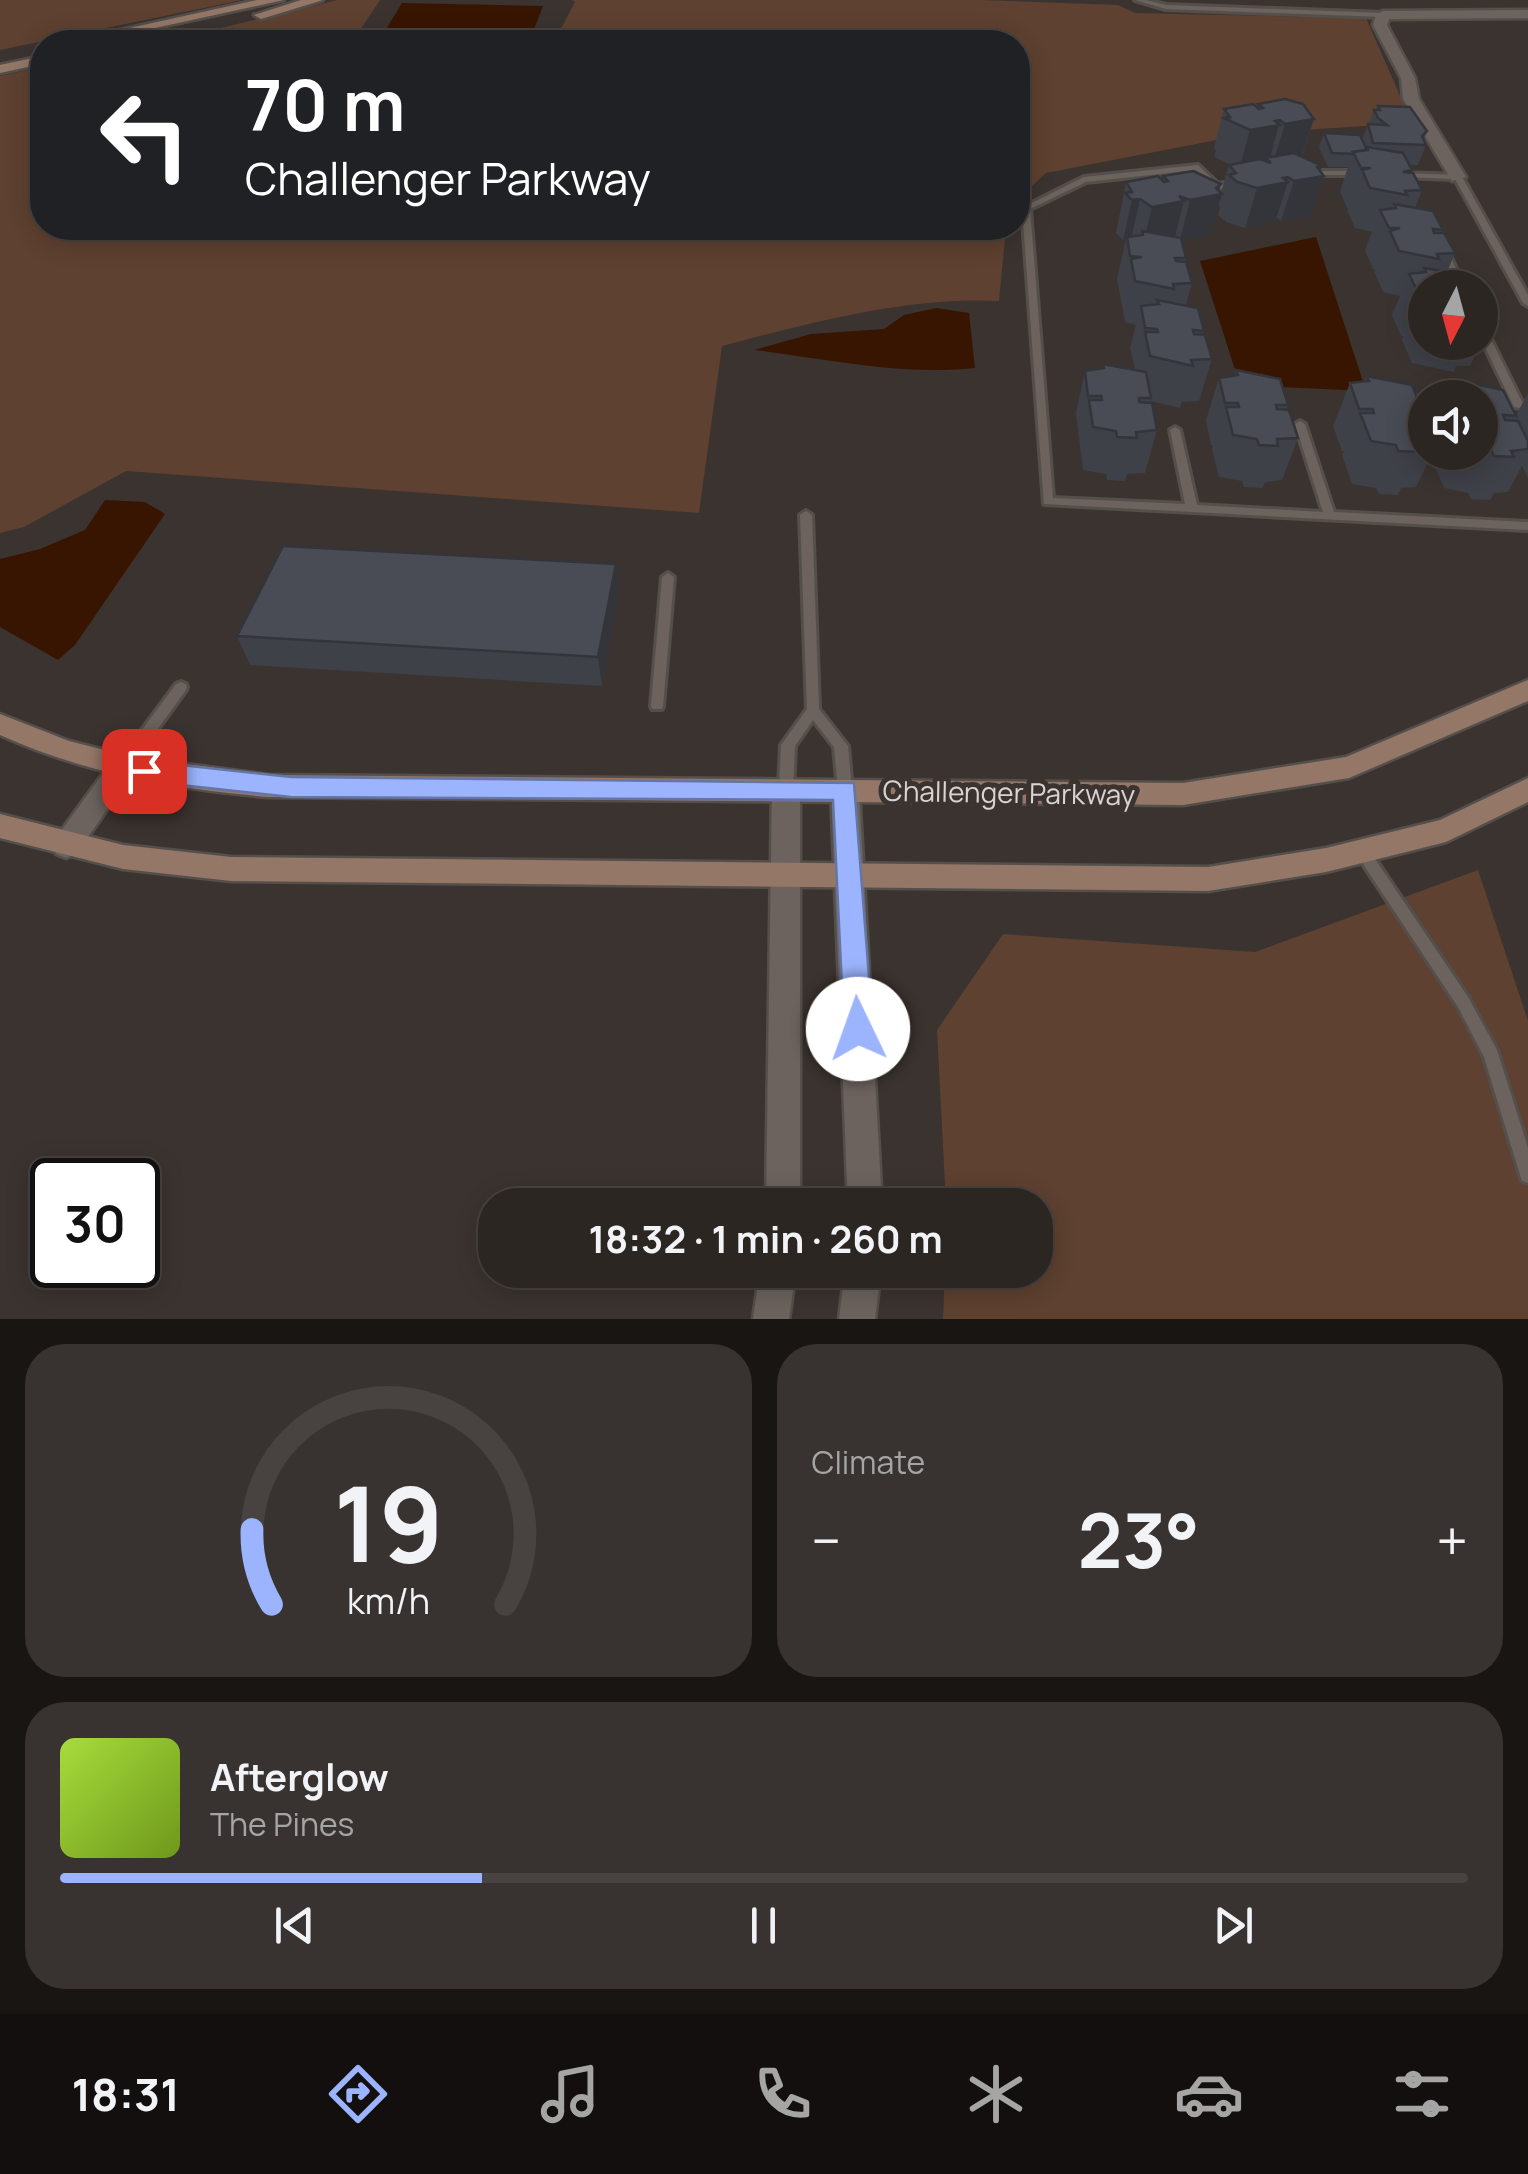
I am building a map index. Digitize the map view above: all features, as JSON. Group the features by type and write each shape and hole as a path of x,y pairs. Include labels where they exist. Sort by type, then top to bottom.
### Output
{"main road":[{"path":"131,30 277,0"},
{"path":"182,30 316,0"},
{"path":"0,57 30,51"},
{"path":"0,68 30,62"},
{"name":"Challenger Parkway","path":"0,724 42,742 123,766 269,786 1184,794 1349,767 1528,690"},
{"path":"0,826 66,846 231,870 1208,879 1362,851 1446,830 1528,790"}],"street":[{"path":"1458,177 1411,99 1408,78 1380,25 1383,15 1528,14"},
{"path":"66,846 123,766"},
{"path":"783,1188 786,790"},
{"path":"845,790 864,1188"},
{"path":"770,1319 775,1288"},
{"path":"857,1319 861,1288"}],"lane":[{"path":"1138,0 1166,6 1383,15"},
{"path":"1030,206 1084,180 1198,167 1216,187 1250,182"},
{"path":"1300,174 1371,174"},
{"path":"1389,174 1458,177 1528,303"},
{"path":"1407,175 1415,191"},
{"path":"1438,239 1453,270"},
{"path":"1028,240 1048,501 1528,526"},
{"path":"1498,360 1523,405"},
{"path":"1499,404 1523,405"},
{"path":"1300,424 1330,516"},
{"path":"1175,430 1192,508"},
{"path":"806,515 813,710 840,746 845,790"},
{"path":"657,706 668,577"},
{"path":"123,766 182,688"},
{"path":"786,790 788,745 813,710"},
{"path":"1362,851 1463,1002 1491,1055 1528,1175"}],"shaded area":[{"path":"0,0 242,0 97,30 30,30 30,44 0,50"},
{"path":"337,0 380,0 360,30 212,30"},
{"path":"572,0 981,0 1118,5 1135,13 1366,18 1412,123 1253,133 1046,173 1030,188 1030,30 560,30 575,2"},
{"path":"402,3 543,6 534,30 386,30"},
{"path":"30,70 30,240 1005,240 999,301 895,307 722,346 699,513 126,471 24,527 0,533 0,76"},
{"path":"1316,237 1366,391 1240,385 1200,261"},
{"path":"936,308 969,313 975,368 892,368 754,350 811,334 884,329 904,315"},
{"path":"105,500 145,502 165,514 75,645 58,660 0,627 0,559 40,549 85,530"},
{"path":"1478,870 1528,1021 1528,1319 943,1319 944,1288 1053,1288 1053,1188 945,1188 937,1030 1003,934 1255,952"}],"building":[{"path":"1285,99 1303,104 1314,119 1285,124 1280,120 1275,121 1280,125 1250,130 1224,118 1230,117 1224,109 1253,104 1259,109 1263,108 1258,104"},
{"path":"1378,106 1410,107 1427,131 1422,136 1426,145 1373,143 1368,124 1387,125 1374,110 1380,110"},
{"path":"1324,133 1360,135 1366,148 1354,154 1332,153"},
{"path":"1367,147 1403,153 1412,170 1403,172 1413,173 1422,190 1405,191 1407,195 1370,188 1362,170 1371,168 1361,168 1353,152 1368,150"},
{"path":"1294,153 1322,166 1317,167 1324,176 1294,181 1288,177 1283,178 1288,182 1257,188 1229,175 1236,173 1229,165 1260,159 1271,163 1265,158"},
{"path":"1193,171 1221,184 1216,188 1222,194 1190,200 1179,196 1184,201 1152,207 1125,193 1132,192 1126,182 1158,176 1164,182 1168,181 1163,176"},
{"path":"1394,204 1433,211 1443,230 1433,229 1434,233 1444,233 1455,253 1437,254 1439,259 1399,251 1390,231 1400,228 1389,228 1380,210 1396,208"},
{"path":"1142,231 1181,238 1186,258 1175,258 1186,262 1192,283 1173,284 1174,289 1135,281 1131,259 1142,257 1130,256 1127,237 1143,235"},
{"path":"1157,300 1198,308 1204,331 1193,330 1194,334 1205,335 1212,359 1191,360 1193,366 1150,356 1145,332 1158,332 1145,328 1141,306 1159,304"},
{"path":"1103,364 1146,372 1151,398 1139,398 1139,402 1152,403 1157,430 1136,432 1137,438 1117,437 1116,431 1093,427 1089,400 1102,400 1101,396 1088,396 1085,371 1104,368"},
{"path":"1236,370 1280,379 1288,405 1276,405 1277,409 1289,410 1298,438 1277,439 1278,446 1259,445 1257,439 1233,435 1226,407 1239,407 1238,403 1225,403 1219,378 1238,375"},
{"path":"1366,376 1408,384 1408,452 1371,441 1360,413 1374,413 1373,409 1359,409 1350,383 1369,381"},
{"path":"1498,389 1503,390 1516,416 1503,415 1505,420 1518,421 1528,441 1528,449 1511,451 1514,457 1498,456"},
{"path":"283,546 616,564 598,657 237,636"}],"route":[{"path":"144,771 291,787 845,790 858,1029"}]}
